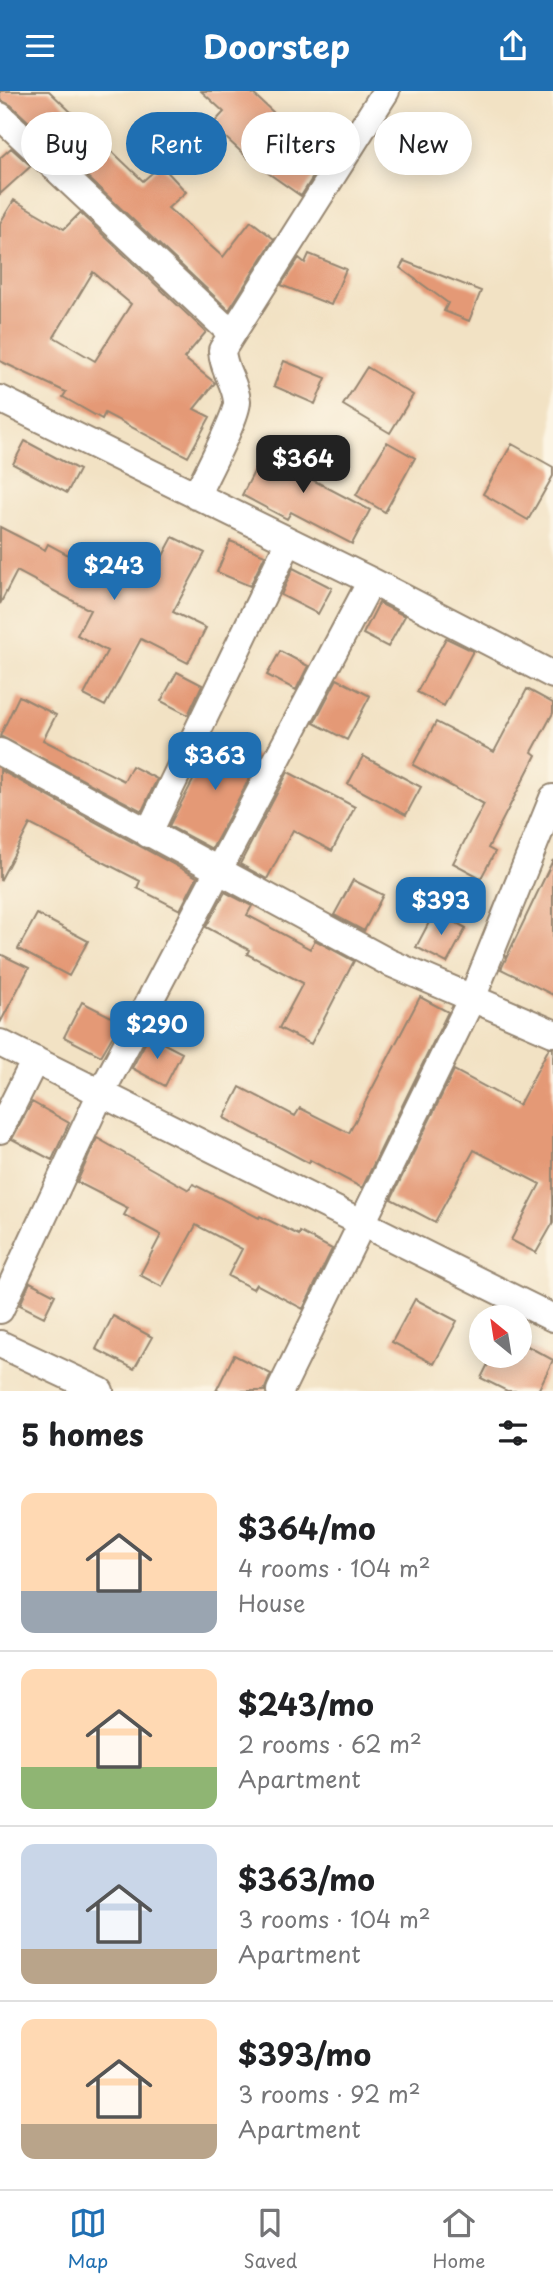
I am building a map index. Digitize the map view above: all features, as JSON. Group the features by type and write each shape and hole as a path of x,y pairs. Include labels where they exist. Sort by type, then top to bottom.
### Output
{"street":[{"path":"196,495 238,406 236,387 223,367 222,350 386,91"},
{"path":"0,116 232,334"},
{"path":"0,399 371,581 553,675"},
{"path":"148,834 289,541"},
{"path":"0,1310 101,1093 371,581"},
{"path":"0,752 388,963 473,996 553,1033"},
{"path":"280,1391 473,996 553,798"},
{"path":"0,1043 553,1318"},
{"path":"0,1130 35,1060"},
{"path":"0,1344 100,1391"}],"building":[{"path":"0,91 49,91 71,112 21,112 21,114 0,100"},
{"path":"201,91 250,91 273,112 241,112 241,152 227,139 227,112"},
{"path":"11,148 21,157 21,175 0,194 0,158"},
{"path":"112,151 126,165 126,175 137,175 143,181 150,175 170,175 186,192 168,208 223,257 251,221 274,239 229,310 85,175 112,175"},
{"path":"271,175 314,175 301,196"},
{"path":"14,200 64,229 80,213 206,332 184,358 215,383 194,409 210,417 188,457 105,413 102,419 63,397 66,392 0,361 0,223","holes":["93,272 131,304 95,361 54,337"]},
{"path":"309,254 346,269 331,305 281,285 299,258 305,263"},
{"path":"404,261 481,291 469,321 444,311 448,303 400,268"},
{"path":"284,361 326,378 315,404 274,386"},
{"path":"367,367 413,395 390,433 343,405"},
{"path":"25,441 79,470 67,493 13,464"},
{"path":"387,442 415,458 385,512 356,495"},
{"path":"269,443 315,468 309,478 370,510 352,544 291,512 287,519 242,495"},
{"path":"512,444 553,467 553,476 528,520 483,494"},
{"path":"0,527 45,550 48,544 102,573 108,561 149,582 173,537 205,553 173,612 206,628 188,663 141,639 105,706 84,695 107,651 77,635 90,610 17,571 0,604"},
{"path":"230,541 265,555 250,586 217,572"},
{"path":"293,568 332,588 318,614 281,595"},
{"path":"379,603 405,616 388,647 363,634"},
{"path":"446,638 473,651 444,706 417,692"},
{"path":"280,651 308,666 296,690 267,675"},
{"path":"177,672 202,685 188,715 161,701"},
{"path":"337,679 370,696 347,740 314,723"},
{"path":"527,689 553,703 553,713 532,752 536,755 488,848 495,852 481,878 453,863 484,804 413,765 436,722 494,752"},
{"path":"19,696 56,715 43,740 124,781 132,766 157,779 142,811 0,736"},
{"path":"217,735 260,758 212,849 169,826"},
{"path":"363,756 421,787 406,815 348,784"},
{"path":"0,770 197,877 180,910 137,888 140,881 30,824 0,881"},
{"path":"288,772 355,807 332,851 293,830 267,879 240,864"},
{"path":"553,860 553,995 501,969"},
{"path":"353,880 383,895 364,931 334,915"},
{"path":"225,892 252,906 247,915 310,949 315,940 354,961 311,1044 279,1028 303,983 247,954 249,950 206,927"},
{"path":"435,911 466,928 447,963 416,947"},
{"path":"37,914 88,941 69,976 18,949"},
{"path":"0,954 29,968 0,1023"},
{"path":"420,997 448,1012 362,1188 224,1118 240,1087 295,1116 300,1108 349,1133"},
{"path":"82,1002 121,1022 101,1056 64,1037"},
{"path":"149,1036 182,1053 165,1086 132,1068"},
{"path":"549,1048 553,1048 553,1223 536,1253 511,1240 540,1184 474,1150 435,1222 391,1199 454,1070 519,1105"},
{"path":"32,1102 69,1123 52,1160 12,1139"},
{"path":"97,1138 189,1190 193,1184 259,1218 260,1216 299,1235 300,1232 332,1249 303,1309 256,1284 253,1289 228,1276 242,1249 196,1225 162,1287 140,1275 161,1235 124,1215 128,1208 77,1182"},
{"path":"30,1282 55,1295 44,1317 20,1305"},
{"path":"415,1299 457,1321 434,1364 392,1342"},
{"path":"113,1316 152,1337 134,1369 96,1349"},
{"path":"532,1349 553,1360 538,1391 507,1391 481,1378 486,1369 532,1369"},
{"path":"234,1355 271,1374 264,1391 216,1391"}]}
